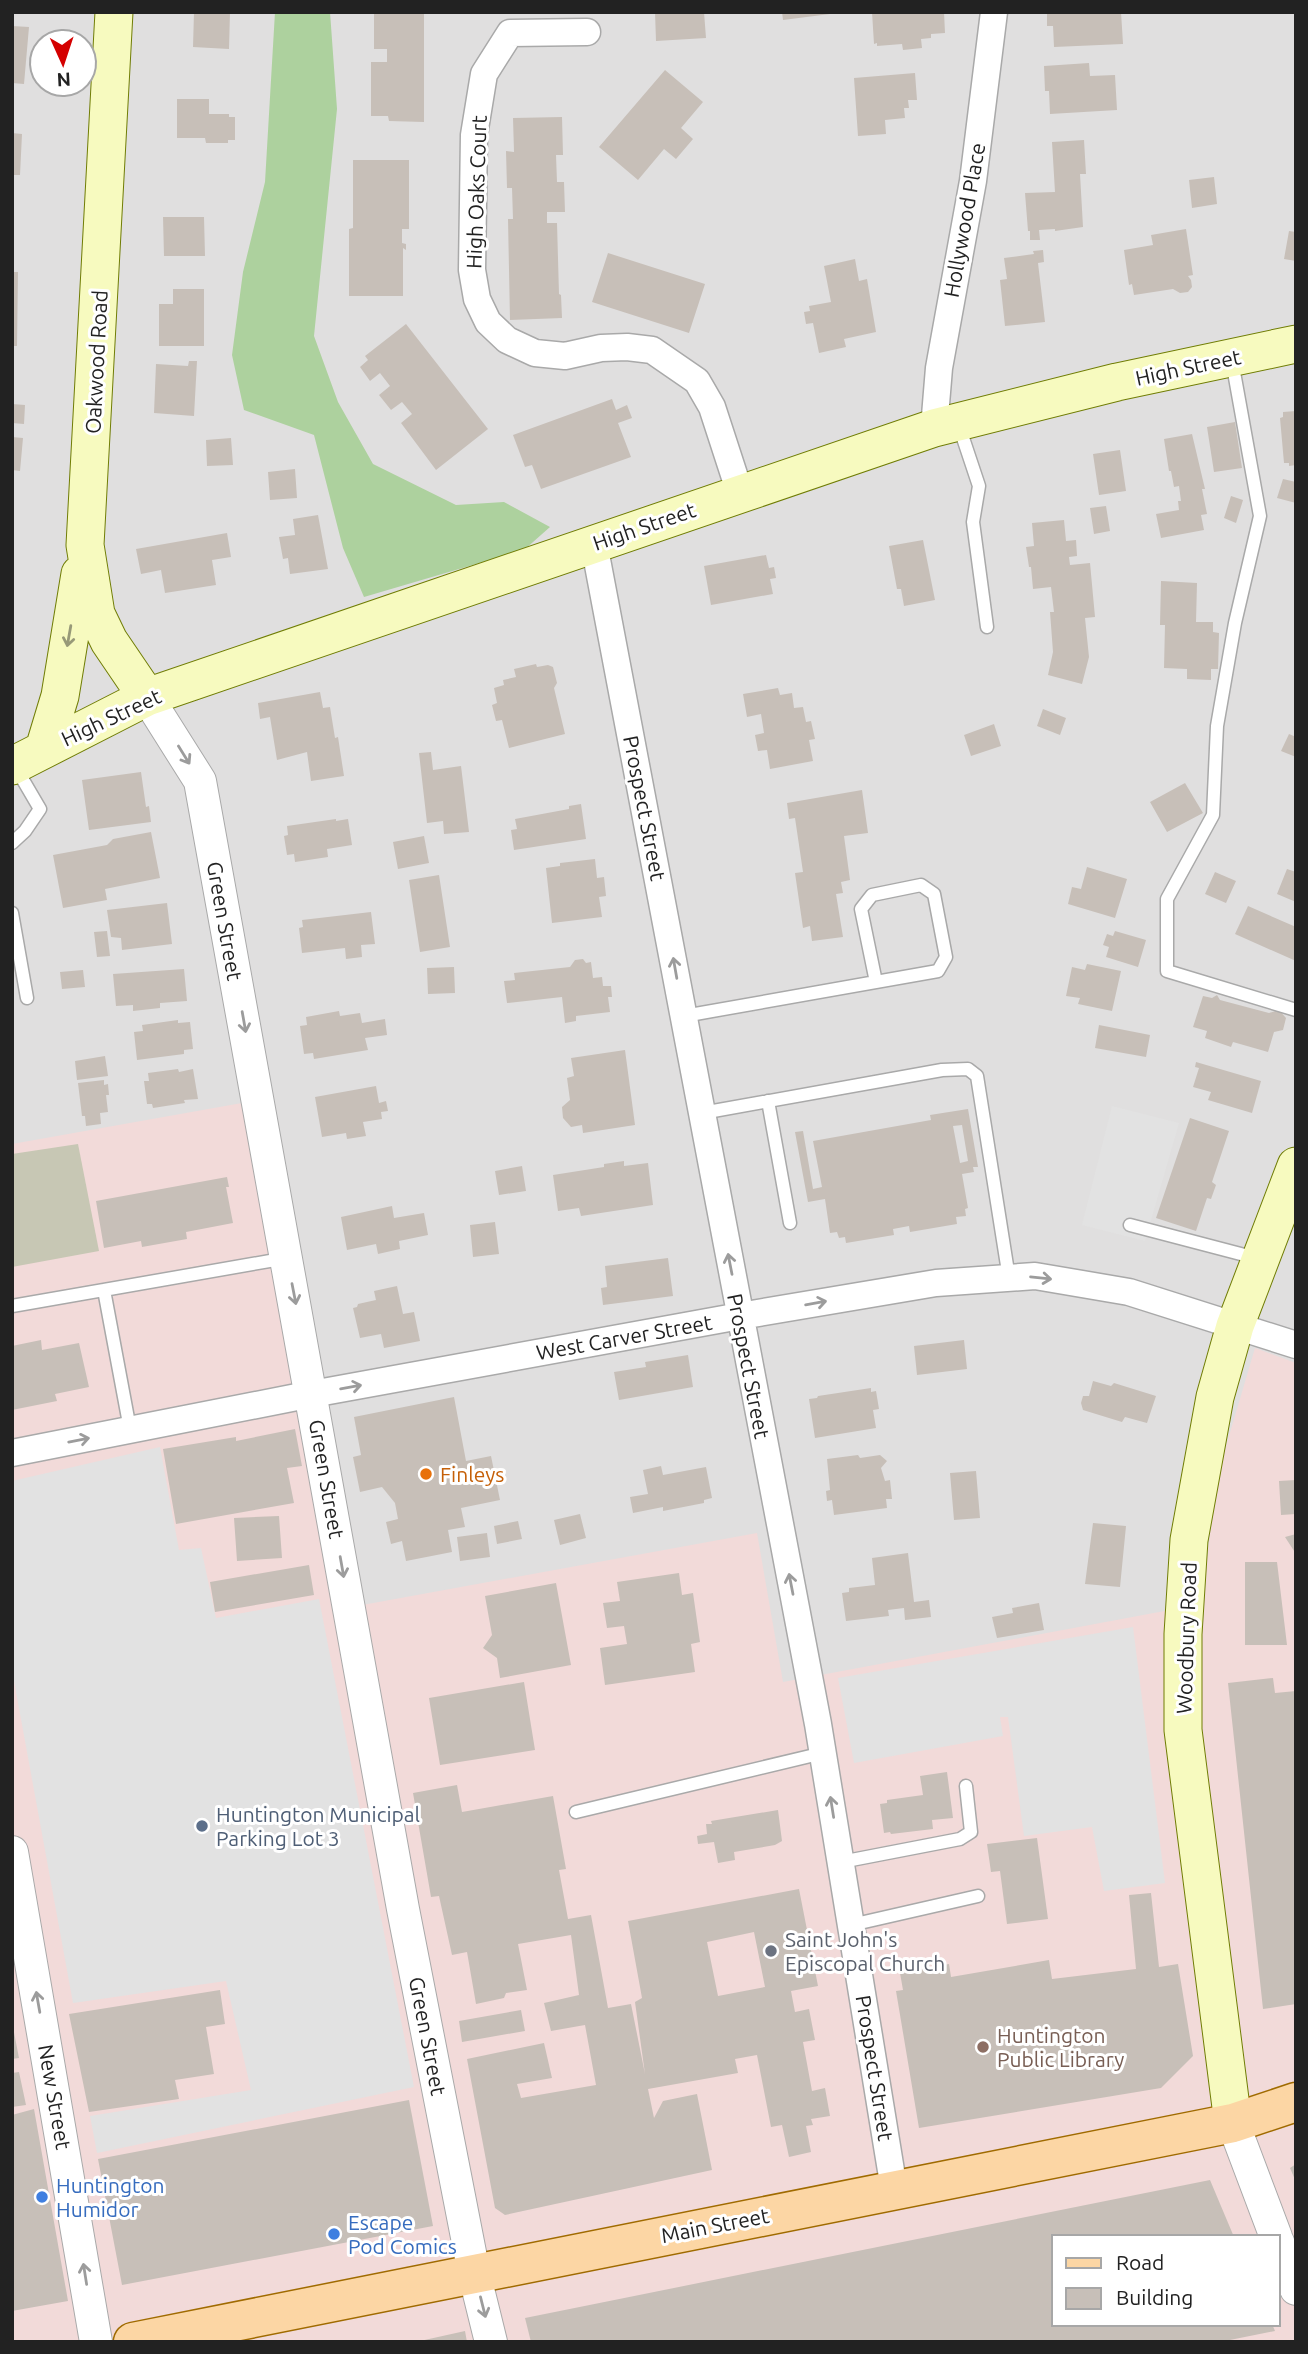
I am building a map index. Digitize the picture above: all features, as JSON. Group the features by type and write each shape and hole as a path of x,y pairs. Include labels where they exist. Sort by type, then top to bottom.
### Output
{"main road":[{"name":"Oakwood Road","path":"114,12 85,545 96,614 109,641 147,697"},
{"name":"High Street","path":"23,760 147,697 946,425 1117,382 1296,344"},
{"path":"23,760 60,696 85,545"},
{"name":"Woodbury Road","path":"1233,2123 1183,1730 1183,1634 1189,1539 1215,1397 1235,1326 1296,1166"},
{"name":"Main Street","path":"133,2342 1233,2123 1296,2102"}],"street":[{"name":"Hollywood Place","path":"946,425 939,368 973,181 993,12"},
{"path":"506,23 587,32"},
{"name":"High Oaks Court","path":"506,23 484,74 474,135 471,270 477,299 488,322 508,340 535,353 565,356 601,348 652,350 697,381 712,407 740,493"},
{"name":"Prospect Street","path":"594,544 823,1753 894,2189"},
{"name":"Green Street","path":"147,697 200,781 401,1896 474,2273 491,2342"},
{"name":"West Carver Street","path":"12,1453 312,1394 936,1283 1035,1276 1129,1292 1296,1346"},
{"name":"New Street","path":"12,1852 96,2342"},
{"path":"1233,2123 1275,2235"},
{"path":"1280,2247 1296,2289"}],"lane":[{"path":"1231,358 1260,516 1235,623 1217,726 1213,815 1167,899 1167,971 1296,1010"},
{"path":"946,425 979,486 973,522 988,627"},
{"path":"12,843 25,831 40,809 23,760"},
{"path":"684,1016 876,982 938,971 946,957 934,894 921,885 872,895 861,909 876,982"},
{"path":"12,913 27,998"},
{"path":"702,1113 942,1070 968,1069 977,1076 1009,1278"},
{"path":"768,1101 790,1223"},
{"path":"1130,1225 1260,1259"},
{"path":"12,1306 287,1258"},
{"path":"104,1290 130,1429"},
{"path":"576,1812 823,1753"},
{"path":"841,1861 960,1839 971,1832 965,1786"},
{"path":"851,1925 978,1896"}],"shaded area":[{"path":"12,12 1296,12 1296,2342 12,2342"},
{"path":"242,1103 335,1610 757,1533 783,1682 1202,1604 1216,1480 1255,1348 1296,1363 1296,2342 12,2342 12,1144"},
{"path":"1112,1106 1179,1123 1145,1241 1082,1225"},
{"path":"78,1144 99,1251 12,1267 12,1154"},
{"name":"Huntington Municipal Parking Lot 3","path":"160,1447 179,1550 201,1548 216,1618 319,1599 414,2087 97,2153 90,2116 251,2090 226,1981 73,2003 12,1670 12,1481"},
{"path":"1133,1627 1165,1883 1104,1891 1092,1827 1024,1836 1008,1717 1000,1717 1003,1736 854,1763 838,1678"}],"green space":[{"path":"275,12 330,12 337,109 314,336 338,402 373,464 456,505 504,502 550,527 524,550 364,597 343,548 314,435 244,410 232,355 243,272 265,182"}],"building":[{"path":"194,12 230,12 229,49 193,47"},
{"path":"374,12 424,12 424,122 389,121 388,116 371,116 371,62 387,62 387,49 374,49"},
{"path":"655,12 704,12 706,38 656,41"},
{"path":"782,12 830,12 830,14 783,20"},
{"path":"872,12 944,12 945,33 931,34 931,38 921,39 922,48 903,50 902,44 877,46 877,43 874,44"},
{"path":"1047,12 1121,12 1123,44 1054,47 1053,26 1047,26"},
{"path":"12,26 29,27 24,84 12,83"},
{"path":"1089,63 1090,76 1115,75 1117,110 1050,114 1049,91 1045,91 1044,66"},
{"path":"665,70 703,102 681,128 693,139 676,159 664,149 638,180 599,147"},
{"path":"915,73 917,100 908,100 909,108 904,108 905,118 885,120 886,134 858,136 854,78"},
{"path":"177,99 209,99 209,114 229,114 229,117 235,117 235,140 228,140 228,143 206,143 205,138 177,138"},
{"path":"562,117 563,155 556,155 557,182 564,182 565,212 547,212 547,223 557,223 562,318 510,320 508,219 513,219 512,188 507,188 506,151 514,152 513,118"},
{"path":"12,133 22,134 20,175 12,175"},
{"path":"1084,140 1086,174 1080,174 1083,227 1039,230 1040,240 1030,240 1025,193 1055,192 1052,142"},
{"path":"353,160 409,160 409,229 402,229 402,243 406,244 406,250 403,248 403,296 349,296"},
{"path":"1214,177 1217,204 1192,208 1189,180"},
{"path":"163,217 204,217 205,256 164,256"},
{"path":"1186,229 1193,275 1188,276 1192,287 1188,292 1180,293 1173,289 1134,295 1132,284 1129,285 1124,250 1153,245 1151,235"},
{"path":"1289,231 1296,232 1296,261 1284,259"},
{"path":"1043,250 1044,262 1038,263 1045,322 1005,326 1000,280 1007,279 1004,258 1034,254 1033,251"},
{"path":"608,253 705,284 689,333 592,302"},
{"path":"855,259 859,281 867,279 876,332 844,339 846,347 819,353 813,323 806,324 804,312 810,311 809,306 831,302 824,266"},
{"path":"12,272 18,272 17,346 12,346"},
{"path":"173,289 204,289 204,346 159,346 159,304 173,304"},
{"path":"406,324 488,429 436,470 401,423 412,414 402,402 391,410 379,395 390,386 380,373 370,381 360,367 368,360 365,356"},
{"path":"189,361 197,361 194,416 154,413 156,364 188,366"},
{"path":"612,399 616,410 627,405 632,418 618,423 631,457 541,489 532,465 525,467 513,435"},
{"path":"12,404 25,405 24,424 12,423"},
{"path":"1296,411 1296,465 1289,466 1289,463 1284,463 1280,418 1283,417 1283,412"},
{"path":"1235,422 1242,468 1214,472 1207,427"},
{"path":"1192,434 1205,489 1202,489 1207,514 1201,515 1204,530 1161,538 1156,514 1179,510 1178,501 1181,501 1179,486 1174,487 1169,471 1164,439"},
{"path":"12,437 23,438 20,471 12,470"},
{"path":"231,438 233,465 207,466 206,440"},
{"path":"1120,450 1126,491 1099,495 1093,454"},
{"path":"295,469 297,498 270,500 268,472"},
{"path":"1283,479 1296,482 1296,503 1277,498"},
{"path":"1231,496 1243,500 1236,523 1224,518"},
{"path":"1106,506 1110,531 1094,534 1090,508"},
{"path":"318,515 328,569 290,574 288,558 283,559 279,537 295,535 293,519"},
{"path":"1064,520 1066,541 1076,540 1077,556 1069,557 1070,565 1090,563 1095,617 1085,618 1089,657 1082,684 1048,675 1053,652 1050,612 1054,612 1051,587 1033,589 1026,547 1034,546 1032,523"},
{"path":"227,533 231,557 212,560 216,585 165,593 161,570 141,574 136,549"},
{"path":"923,540 935,600 904,606 901,589 897,589 889,546"},
{"path":"766,555 769,568 774,567 776,578 770,579 773,594 711,605 704,566"},
{"path":"1161,581 1197,583 1196,622 1213,622 1213,632 1219,633 1218,669 1211,669 1211,680 1187,679 1187,669 1164,668 1165,625 1160,625"},
{"path":"536,664 537,667 553,667 557,683 554,688 565,734 509,748 502,720 496,721 492,705 497,703 494,688 504,685 503,680 516,677 514,669"},
{"path":"778,688 780,695 792,693 794,708 803,707 806,722 811,721 815,739 809,740 813,761 770,769 767,750 758,751 755,735 764,733 761,714 747,717 743,694"},
{"path":"320,692 323,708 330,707 344,776 311,781 307,752 277,760 270,717 260,719 258,703"},
{"path":"1043,709 1066,718 1060,735 1037,726"},
{"path":"994,724 1001,746 971,756 964,735"},
{"path":"1289,734 1296,737 1296,757 1281,751"},
{"path":"431,752 433,770 461,766 469,832 444,834 443,821 427,823 419,753"},
{"path":"141,772 151,822 89,830 82,780"},
{"path":"1185,783 1203,813 1167,832 1150,802"},
{"path":"862,790 868,833 844,836 850,880 841,882 843,893 836,894 843,937 812,941 810,926 803,928 795,873 803,872 795,818 789,819 787,803"},
{"path":"581,804 586,839 514,850 511,830 517,829 515,819 569,809 569,806"},
{"path":"348,819 352,845 327,849 328,857 295,862 294,854 287,855 284,836 288,835 287,826"},
{"path":"151,832 160,878 105,889 107,900 63,908 53,855 107,845 113,839"},
{"path":"424,836 429,863 398,869 393,842"},
{"path":"595,859 597,878 604,877 606,896 599,897 602,917 552,923 546,868 560,866 560,863"},
{"path":"1087,867 1127,879 1115,918 1068,904 1072,887 1081,889"},
{"path":"1287,869 1296,872 1296,902 1277,894"},
{"path":"1215,872 1236,881 1226,903 1205,894"},
{"path":"439,875 450,947 420,952 409,880"},
{"path":"167,903 172,944 122,950 121,938 111,937 107,910"},
{"path":"1248,906 1296,927 1296,961 1235,934"},
{"path":"371,912 375,944 361,945 362,957 346,959 345,948 302,953 299,928 303,927 302,920"},
{"path":"107,931 110,956 97,957 94,932"},
{"path":"1115,931 1146,940 1138,967 1106,957 1109,947 1103,945 1107,934 1113,936"},
{"path":"583,959 586,963 591,962 593,978 602,977 603,986 611,986 612,997 608,997 610,1012 576,1016 576,1021 565,1023 562,997 507,1003 504,981 515,980 514,973 570,967 575,960"},
{"path":"1087,964 1121,971 1112,1011 1078,1004 1080,998 1066,996 1072,967 1085,970"},
{"path":"454,967 455,993 428,994 427,968"},
{"path":"184,969 187,1001 160,1003 160,1008 133,1011 133,1005 116,1006 113,974"},
{"path":"83,970 85,987 62,989 60,972"},
{"path":"1217,995 1220,1000 1269,1013 1279,1010 1286,1018 1283,1030 1274,1032 1268,1052 1233,1042 1231,1047 1205,1038 1207,1031 1193,1027 1203,996 1212,998"},
{"path":"339,1011 340,1016 360,1013 362,1023 385,1019 387,1035 365,1038 368,1050 314,1059 313,1053 304,1054 300,1026 307,1025 306,1017"},
{"path":"178,1020 178,1023 190,1022 193,1049 184,1050 184,1054 137,1060 134,1032 143,1031 142,1025"},
{"path":"1099,1025 1150,1035 1146,1057 1095,1048"},
{"path":"625,1050 635,1125 583,1133 582,1125 571,1127 563,1118 562,1107 570,1100 567,1078 574,1076 571,1058"},
{"path":"105,1056 108,1076 77,1080 75,1061"},
{"path":"1196,1062 1261,1081 1252,1113 1208,1100 1211,1092 1193,1087 1199,1068 1195,1067"},
{"path":"178,1069 179,1072 193,1069 198,1099 153,1108 152,1104 147,1104 144,1081 149,1081 148,1073"},
{"path":"104,1080 104,1085 108,1084 108,1112 100,1113 101,1124 86,1126 85,1116 82,1116 78,1083"},
{"path":"376,1086 379,1103 386,1101 388,1111 381,1112 382,1119 363,1122 366,1136 347,1139 346,1133 322,1137 315,1097"},
{"path":"968,1109 978,1167 973,1167 974,1172 962,1174 968,1208 965,1209 966,1216 956,1217 957,1224 910,1232 909,1226 893,1229 894,1235 846,1243 845,1237 839,1238 837,1232 830,1233 825,1199 808,1202 795,1132 803,1131 813,1189 822,1187 813,1141 931,1120 930,1115","holes":["962,1125 968,1161 960,1163 953,1126"]},
{"path":"1190,1118 1229,1131 1212,1182 1216,1185 1211,1199 1207,1198 1196,1231 1156,1218"},
{"path":"624,1161 624,1166 648,1163 653,1205 581,1216 579,1208 558,1211 553,1175"},
{"path":"522,1166 526,1191 499,1195 495,1171"},
{"path":"227,1177 229,1187 226,1187 233,1223 186,1232 187,1239 142,1247 141,1241 104,1248 96,1201"},
{"path":"392,1206 394,1218 424,1213 428,1235 399,1241 400,1249 378,1254 376,1244 347,1250 341,1217"},
{"path":"495,1222 499,1254 473,1257 470,1225"},
{"path":"668,1258 673,1296 603,1305 601,1288 607,1287 605,1266"},
{"path":"397,1286 403,1314 414,1312 420,1341 384,1348 381,1334 360,1338 353,1308 358,1304 376,1300 374,1291"},
{"path":"41,1340 42,1350 79,1343 89,1387 55,1394 57,1401 12,1410 12,1346"},
{"path":"964,1340 967,1369 917,1375 914,1346"},
{"path":"688,1355 693,1387 619,1400 614,1372 646,1367 645,1362"},
{"path":"1093,1381 1111,1386 1114,1383 1156,1396 1147,1423 1125,1417 1122,1422 1083,1410 1083,1396 1089,1396"},
{"path":"871,1388 871,1392 876,1391 879,1409 873,1410 876,1428 815,1438 809,1399"},
{"name":"Finleys","path":"454,1397 466,1461 491,1456 500,1500 461,1508 465,1527 448,1530 452,1552 406,1561 402,1541 391,1544 386,1522 398,1519 395,1503 382,1487 360,1492 353,1457 361,1455 354,1417"},
{"path":"295,1429 302,1466 287,1468 294,1503 176,1524 163,1449 236,1437 236,1441"},
{"path":"858,1455 860,1458 880,1455 887,1461 881,1468 885,1481 890,1480 892,1499 886,1499 887,1508 834,1515 832,1500 827,1501 826,1491 830,1490 827,1459"},
{"path":"661,1466 663,1475 706,1467 712,1498 704,1500 704,1503 663,1511 663,1507 633,1513 630,1497 648,1494 643,1470"},
{"path":"976,1471 980,1518 954,1520 950,1473"},
{"path":"1296,1480 1296,1514 1281,1515 1279,1481"},
{"path":"580,1514 586,1538 560,1545 554,1520"},
{"path":"279,1516 282,1558 237,1561 234,1518"},
{"path":"518,1521 522,1539 497,1544 494,1526"},
{"path":"1093,1523 1126,1526 1120,1587 1085,1584"},
{"path":"487,1533 490,1557 460,1561 457,1537"},
{"path":"1296,1534 1296,1554 1285,1537"},
{"path":"908,1553 914,1602 929,1600 931,1617 905,1620 904,1608 888,1610 889,1616 846,1621 842,1593 849,1592 849,1588 875,1585 872,1558"},
{"path":"1245,1562 1277,1562 1287,1645 1245,1645"},
{"path":"309,1565 314,1595 215,1612 210,1582"},
{"path":"679,1573 682,1595 693,1593 700,1642 691,1644 695,1672 605,1685 600,1648 627,1644 624,1626 607,1628 603,1603 620,1601 617,1582"},
{"path":"556,1583 571,1665 500,1678 497,1658 483,1648 492,1635 485,1596"},
{"path":"1039,1603 1044,1630 997,1638 992,1617 1013,1613 1012,1608"},
{"path":"1273,1678 1275,1693 1296,1691 1296,2004 1263,2009 1228,1683"},
{"path":"524,1682 535,1750 440,1765 429,1698"},
{"path":"947,1772 953,1818 932,1820 933,1829 884,1833 880,1804 887,1803 887,1800 923,1795 920,1776"},
{"path":"457,1785 462,1812 553,1796 566,1869 559,1870 568,1919 591,1915 608,2008 631,2004 645,2074 635,2002 642,1998 628,1921 799,1889 818,1986 791,1991 795,2012 809,2009 815,2040 803,2042 812,2091 825,2088 830,2116 811,2119 813,2125 806,2126 811,2152 789,2157 782,2125 771,2127 757,2055 735,2059 738,2073 648,2089 654,2118 663,2101 697,2094 712,2170 505,2215 495,2208 467,2059 544,2043 552,2078 517,2084 521,2098 596,2085 585,2025 551,2031 544,2003 579,1995 571,1935 518,1944 527,1990 506,1993 504,1998 476,2004 467,1952 452,1955 439,1896 431,1897 413,1793","holes":["754,1932 765,1987 718,1996 707,1942"]},
{"path":"778,1810 782,1841 775,1845 734,1852 735,1860 718,1863 714,1842 698,1844 697,1836 707,1834 706,1824 712,1824 711,1821"},
{"path":"1037,1838 1048,1919 1007,1924 1000,1871 991,1872 987,1844"},
{"path":"1151,1893 1159,1967 1178,1964 1193,2056 1161,2088 919,2128 896,1991 903,1990 900,1973 949,1964 951,1977 1049,1960 1052,1979 1136,1969 1129,1895"},
{"path":"220,1990 225,2024 206,2027 214,2074 175,2080 179,2099 89,2112 69,2014"},
{"path":"521,2010 525,2031 462,2042 459,2021"},
{"path":"12,2022 19,2058 12,2059"},
{"path":"19,2072 26,2105 12,2107 12,2073"},
{"path":"409,2100 433,2226 122,2285 98,2159"},
{"path":"34,2109 68,2301 12,2311 12,2115"},
{"path":"1296,2164 1296,2182 1290,2168"},
{"path":"1210,2180 1233,2235 1052,2235 1052,2326 1273,2326 1275,2331 1220,2342 531,2342 525,2318"},
{"path":"465,2331 467,2342 420,2341"}],"place":[{"name":"Finleys","path":"426,1474"},
{"name":"Huntington Municipal Parking Lot 3","path":"202,1826"},
{"name":"Saint John's Episcopal Church","path":"771,1951"},
{"name":"Huntington Public Library","path":"983,2047"},
{"name":"Huntington Humidor","path":"42,2197"},
{"name":"Escape Pod Comics","path":"334,2234"}]}
